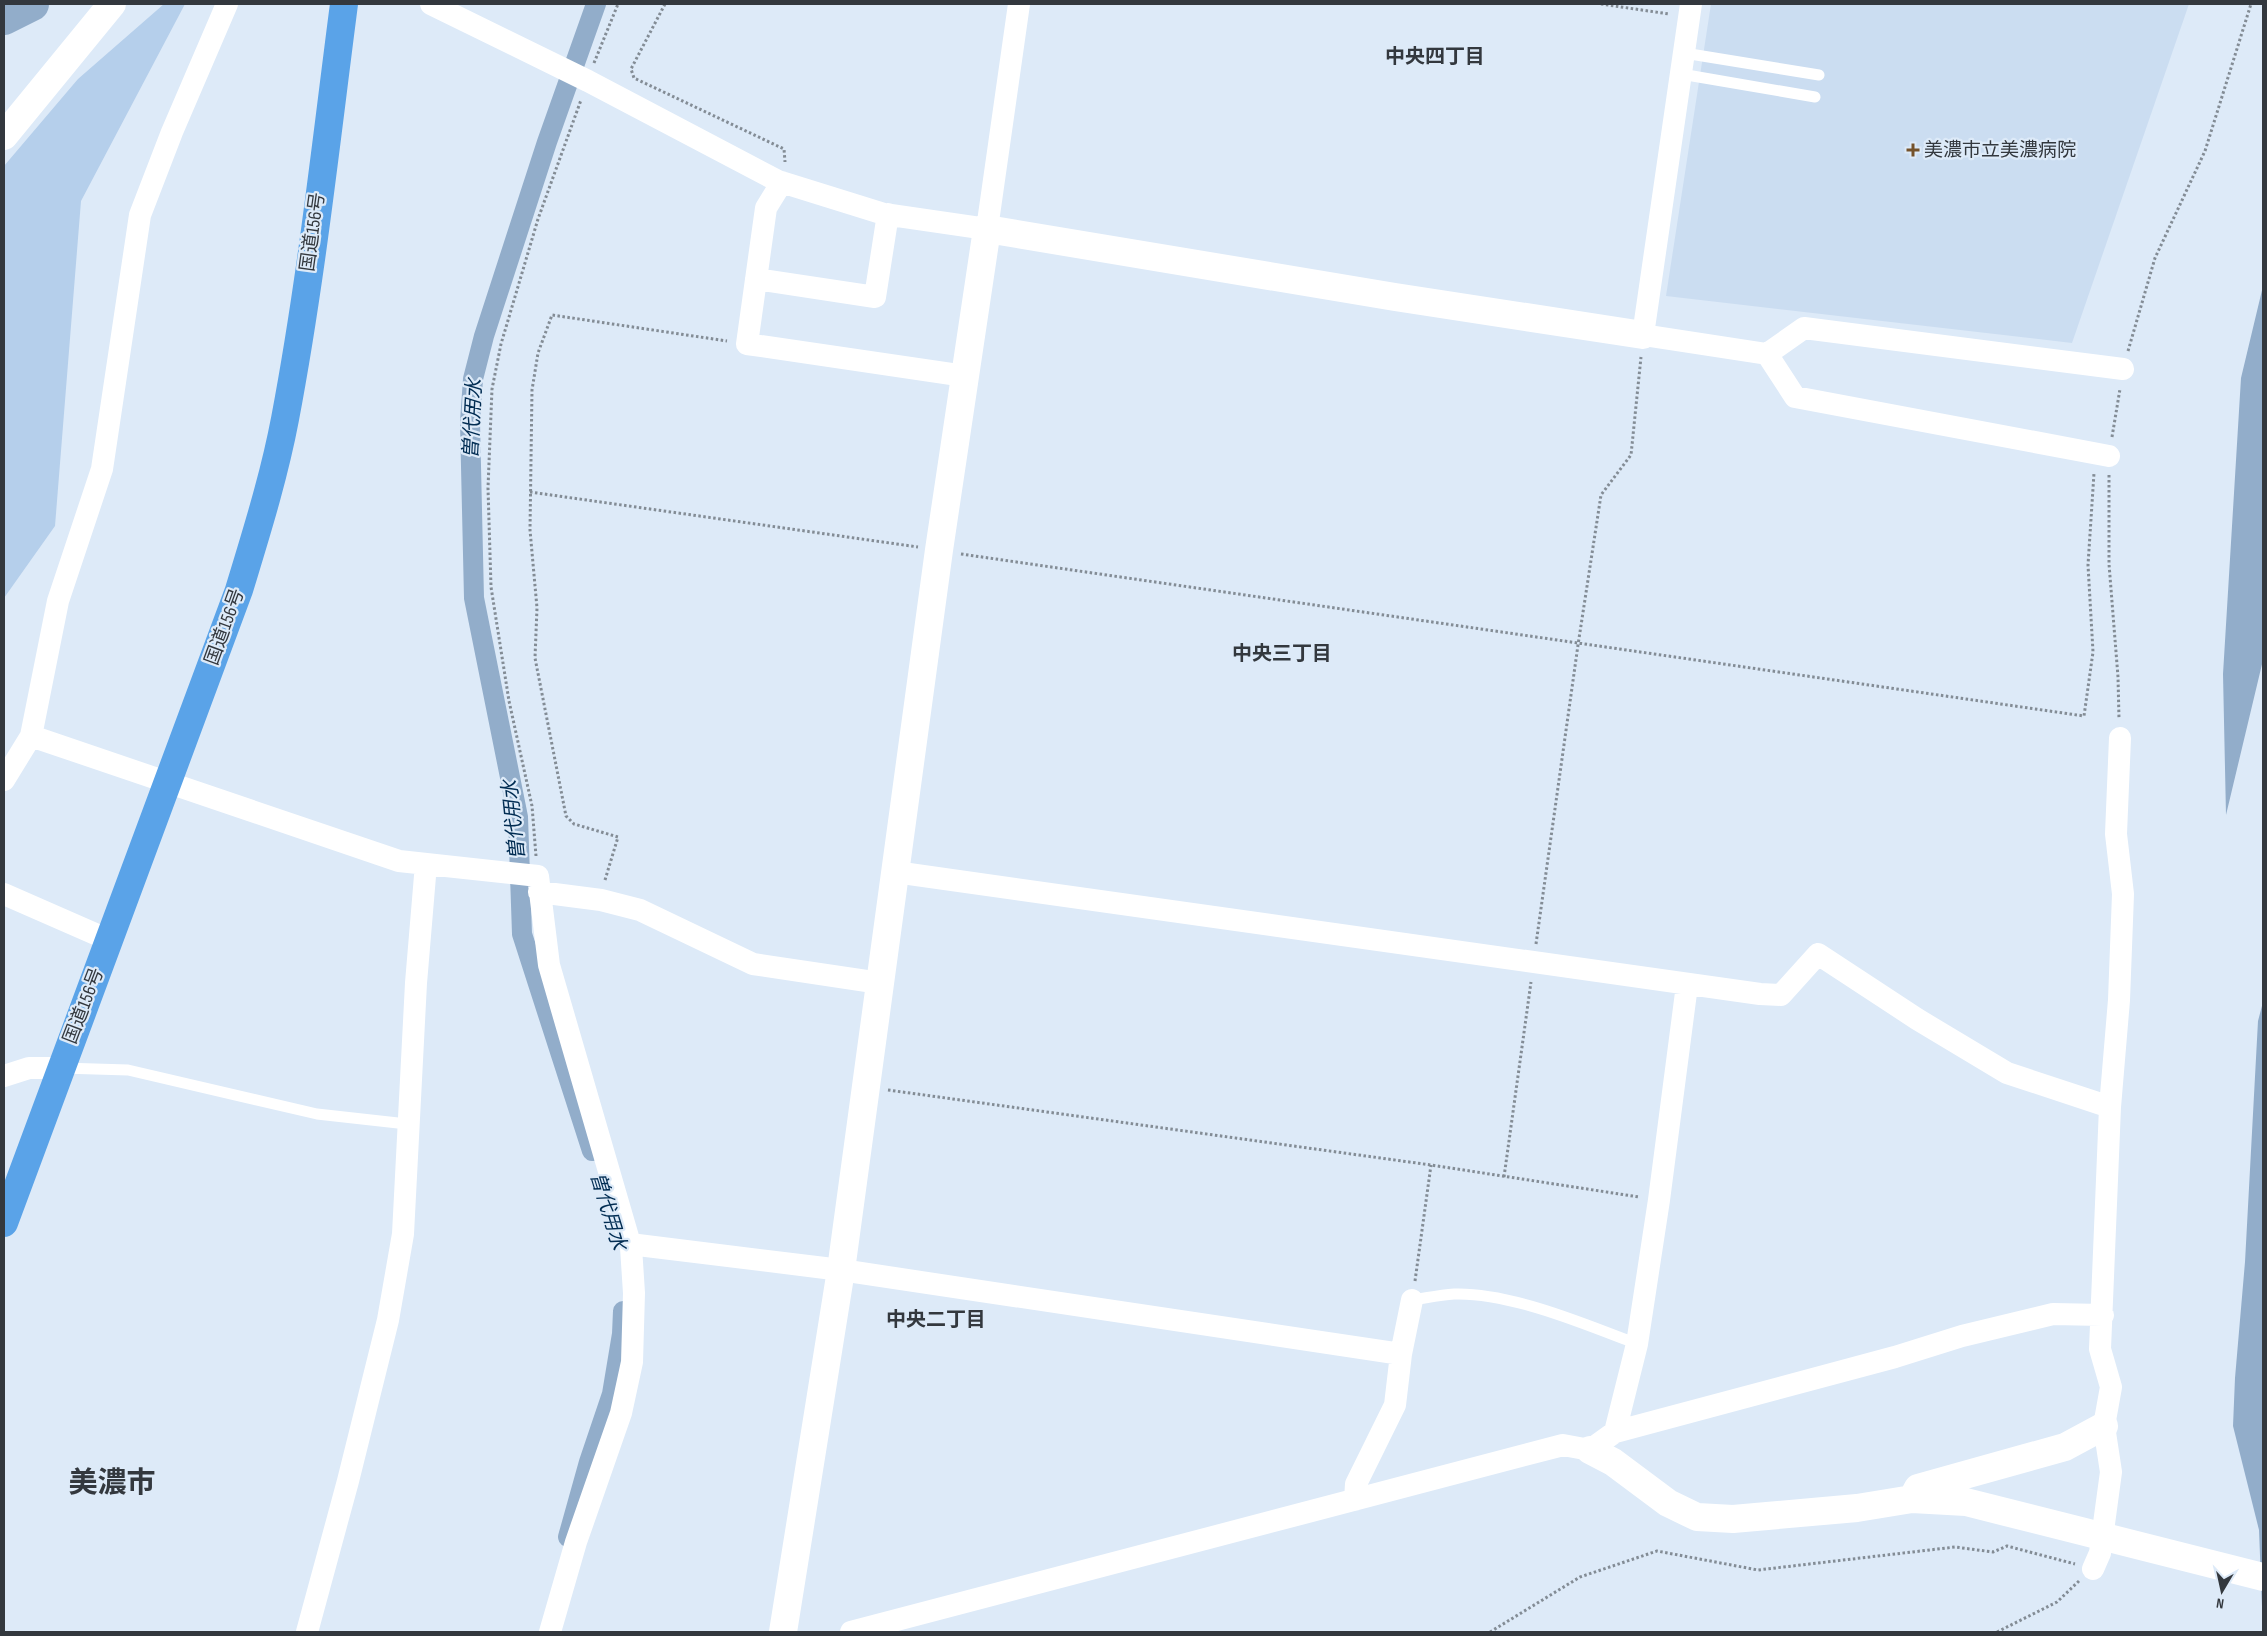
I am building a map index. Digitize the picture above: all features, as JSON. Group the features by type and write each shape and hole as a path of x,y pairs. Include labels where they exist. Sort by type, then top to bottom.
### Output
{"highway":[{"name":"国道156号","path":"4,1223 239,590 285,421 298,345 344,4"}],"street":[{"path":"4,136 112,4"},
{"path":"4,780 31,736 58,601 102,469 140,215 172,132 227,4"},
{"path":"432,4 558,68 587,80 780,182 888,214 1394,297 1767,354 1804,328 2123,369"},
{"path":"783,1632 841,1270 939,550 1019,4"},
{"path":"1643,335 1690,10"},
{"path":"780,182 766,208 747,344 965,376"},
{"path":"756,279 875,298 888,214"},
{"path":"1767,354 1795,397 2102,455"},
{"path":"31,736 399,861 508,872 539,884 640,910 753,964 880,983"},
{"path":"2092,1569 2100,1554 2112,1472 2104,1426 2111,1387 2100,1349 2103,1315 2110,1107 2119,1000 2123,894 2116,834 2120,738"},
{"path":"307,1632 348,1481 388,1320 402,1234 416,983 426,864"},
{"path":"895,872 1687,985 1781,995 1818,954 1917,1019 2007,1073 2110,1107"},
{"path":"539,884 549,965 631,1247 634,1294 630,1371 621,1413 576,1542 550,1632"},
{"path":"4,894 109,940"},
{"path":"1615,1432 1637,1344 1659,1200 1687,985"},
{"path":"4,1076 28,1068 61,1068"},
{"path":"631,1247 638,1245 841,1270 1402,1354"},
{"path":"1355,1500 1356,1484 1395,1405 1412,1300"},
{"path":"1590,1450 1615,1432 1895,1357 1962,1336 2053,1314 2103,1315"},
{"path":"1912,1499 1918,1488 2065,1447 2104,1426"},
{"path":"851,1632 1563,1445 1590,1450 1613,1462 1668,1503 1697,1517 1733,1519 1857,1508 1912,1499 1966,1502 2263,1577"}],"lane":[{"path":"1683,64 1819,75"},
{"path":"1683,64 1815,97"},
{"path":"61,1068 128,1070 317,1114 407,1124"},
{"path":"1412,1300 1455,1294 1497,1298 1568,1318 1637,1344"}],"path":[{"path":"665,4 631,69 634,78 784,149 785,161 780,182"},
{"path":"1601,4 1690,10"},
{"path":"530,492 939,550 1578,645 2084,716 2093,652 2088,565 2102,455 2123,369 2155,258 2205,151 2252,4"},
{"path":"539,884 532,806 509,701 491,587 488,488 492,389 501,344 538,219 556,168"},
{"path":"601,900 618,837 574,824 566,816 535,658 537,608 530,530 530,492 532,390 538,353 552,315 747,344"},
{"path":"1504,1177 1578,645 1601,495 1631,455 1643,335"},
{"path":"2102,455 2118,677 2120,738"},
{"path":"866,1087 1659,1200"},
{"path":"1412,1300 1431,1166"},
{"path":"1490,1632 1580,1577 1657,1550 1758,1570 1955,1547 1993,1552 2007,1546 2092,1569"},
{"path":"1997,1632 2057,1602 2092,1569"}],"shaded area":[{"path":"164,4 185,4 81,201 55,526 4,598 4,166 78,79"},
{"name":"美濃市立美濃病院","path":"1711,4 2189,4 2072,343 1666,296"},
{"path":"2263,286 2263,660 2226,815 2223,674 2241,378"},
{"path":"2263,1002 2263,1632 2259,1530 2233,1426 2235,1378 2245,1262 2258,1021"}],"waterway":[{"path":"4,18 32,4"},
{"name":"曽代用水","path":"592,1151 522,934 518,817 474,598 470,422 473,379 484,336 547,142 596,4"},
{"name":"曽代用水","path":"568,1537 589,1462 612,1394 622,1334 623,1311"}],"place":[{"name":"美濃市立美濃病院","path":"1913,150"}],"district":[{"name":"中央四丁目","path":"1435,57"},
{"name":"中央三丁目","path":"1282,654"},
{"name":"中央二丁目","path":"936,1320"},
{"name":"美濃市","path":"112,1483"}]}
